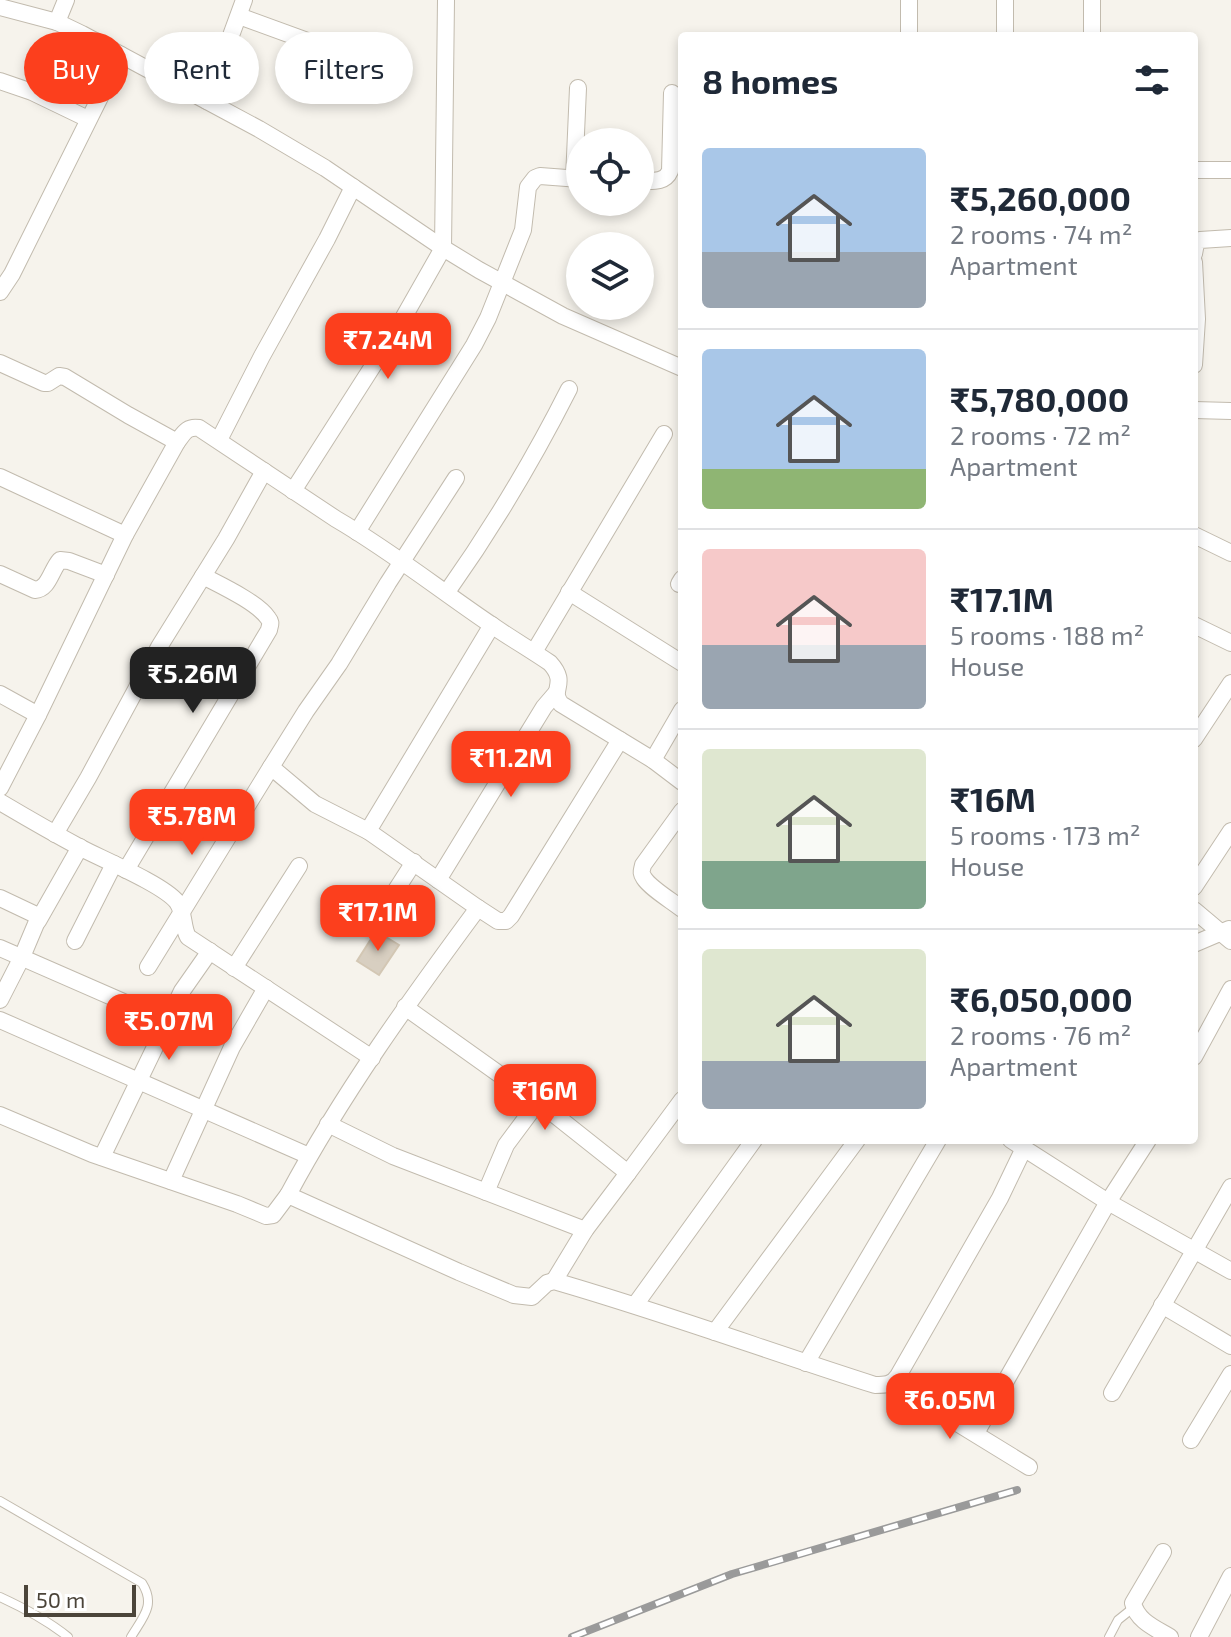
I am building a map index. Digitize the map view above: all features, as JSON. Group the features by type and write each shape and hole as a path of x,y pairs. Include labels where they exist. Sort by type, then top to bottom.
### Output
{"street":[{"path":"57,22 66,0"},
{"path":"293,491 401,322 443,248 446,0"},
{"path":"909,0 909,32"},
{"path":"1005,0 1005,32"},
{"path":"1092,0 1092,32"},
{"path":"0,7 57,22 76,32"},
{"path":"233,32 242,8 297,32"},
{"path":"0,81 32,92 88,119"},
{"path":"578,88 578,128"},
{"path":"654,181 669,175 672,93"},
{"path":"0,292 12,274 96,104"},
{"path":"212,104 325,168 443,248 501,282 563,316 678,366"},
{"path":"1198,170 1231,170"},
{"path":"357,532 488,318 525,224 528,187 540,176 566,178"},
{"path":"219,440 353,187"},
{"path":"1198,242 1231,238"},
{"path":"0,363 44,383 59,376 73,380 177,442"},
{"path":"447,592 516,487 569,389"},
{"path":"1198,410 1231,411"},
{"path":"0,788 125,535 177,442 191,427 199,428 447,592 555,669 560,683 556,693 544,707 438,880"},
{"path":"534,652 664,434"},
{"path":"55,834 159,647 264,471"},
{"path":"0,477 125,535"},
{"path":"148,967 306,711 456,478"},
{"path":"1198,537 1230,551"},
{"path":"0,574 35,590 45,586 60,560 106,575"},
{"path":"75,941 269,630 268,617 203,576"},
{"path":"569,592 678,660"},
{"path":"368,831 492,625"},
{"path":"1198,627 1231,643"},
{"path":"1198,733 1231,683"},
{"path":"556,693 561,704 653,760 678,779"},
{"path":"0,694 38,715"},
{"path":"653,760 678,717"},
{"path":"271,767 315,804 368,831 478,908 498,921 506,921 620,740"},
{"path":"0,802 173,898 182,911 188,937 372,1058"},
{"path":"678,817 643,865 641,874 678,906"},
{"path":"1198,881 1231,831"},
{"path":"0,1000 38,921 80,847"},
{"path":"340,909 358,920 372,922 378,918 414,862"},
{"path":"234,968 299,866"},
{"path":"0,898 36,915 38,921"},
{"path":"0,1115 102,1157 266,1216 273,1215 405,1007 478,908"},
{"path":"1198,913 1228,934"},
{"path":"1198,943 1228,934"},
{"path":"0,948 167,1021"},
{"path":"102,1157 182,991 210,951"},
{"path":"171,1181 232,1047 266,988"},
{"path":"1198,1050 1231,989"},
{"path":"405,1007 538,1102 628,1173"},
{"path":"0,1020 309,1156"},
{"path":"486,1192 506,1145 538,1102"},
{"path":"554,1281 585,1230 678,1105"},
{"path":"328,1124 393,1156 585,1230"},
{"path":"635,1305 751,1144"},
{"path":"715,1332 852,1144"},
{"path":"806,1363 936,1144"},
{"path":"892,1383 1000,1198 1018,1144 1108,1202 1231,1271"},
{"path":"976,1433 1108,1202 1145,1144"},
{"path":"1112,1393 1231,1187"},
{"path":"288,1195 514,1295 532,1297 547,1283 554,1281 875,1385 892,1383 1029,1467"},
{"path":"1162,1305 1231,1346"},
{"path":"1191,1440 1231,1374"},
{"path":"1163,1552 1135,1598 1133,1608 1141,1619 1170,1637"},
{"path":"1199,1637 1231,1576"}],"lane":[{"path":"0,1501 142,1583 148,1592 149,1602 131,1637"},
{"path":"0,1597 26,1609 68,1637"},
{"path":"1109,1637 1118,1620 1133,1608"}],"building":[{"path":"376,931 399,945 379,975 357,961"}],"railway":[{"path":"572,1637 732,1574 1017,1490"}]}
